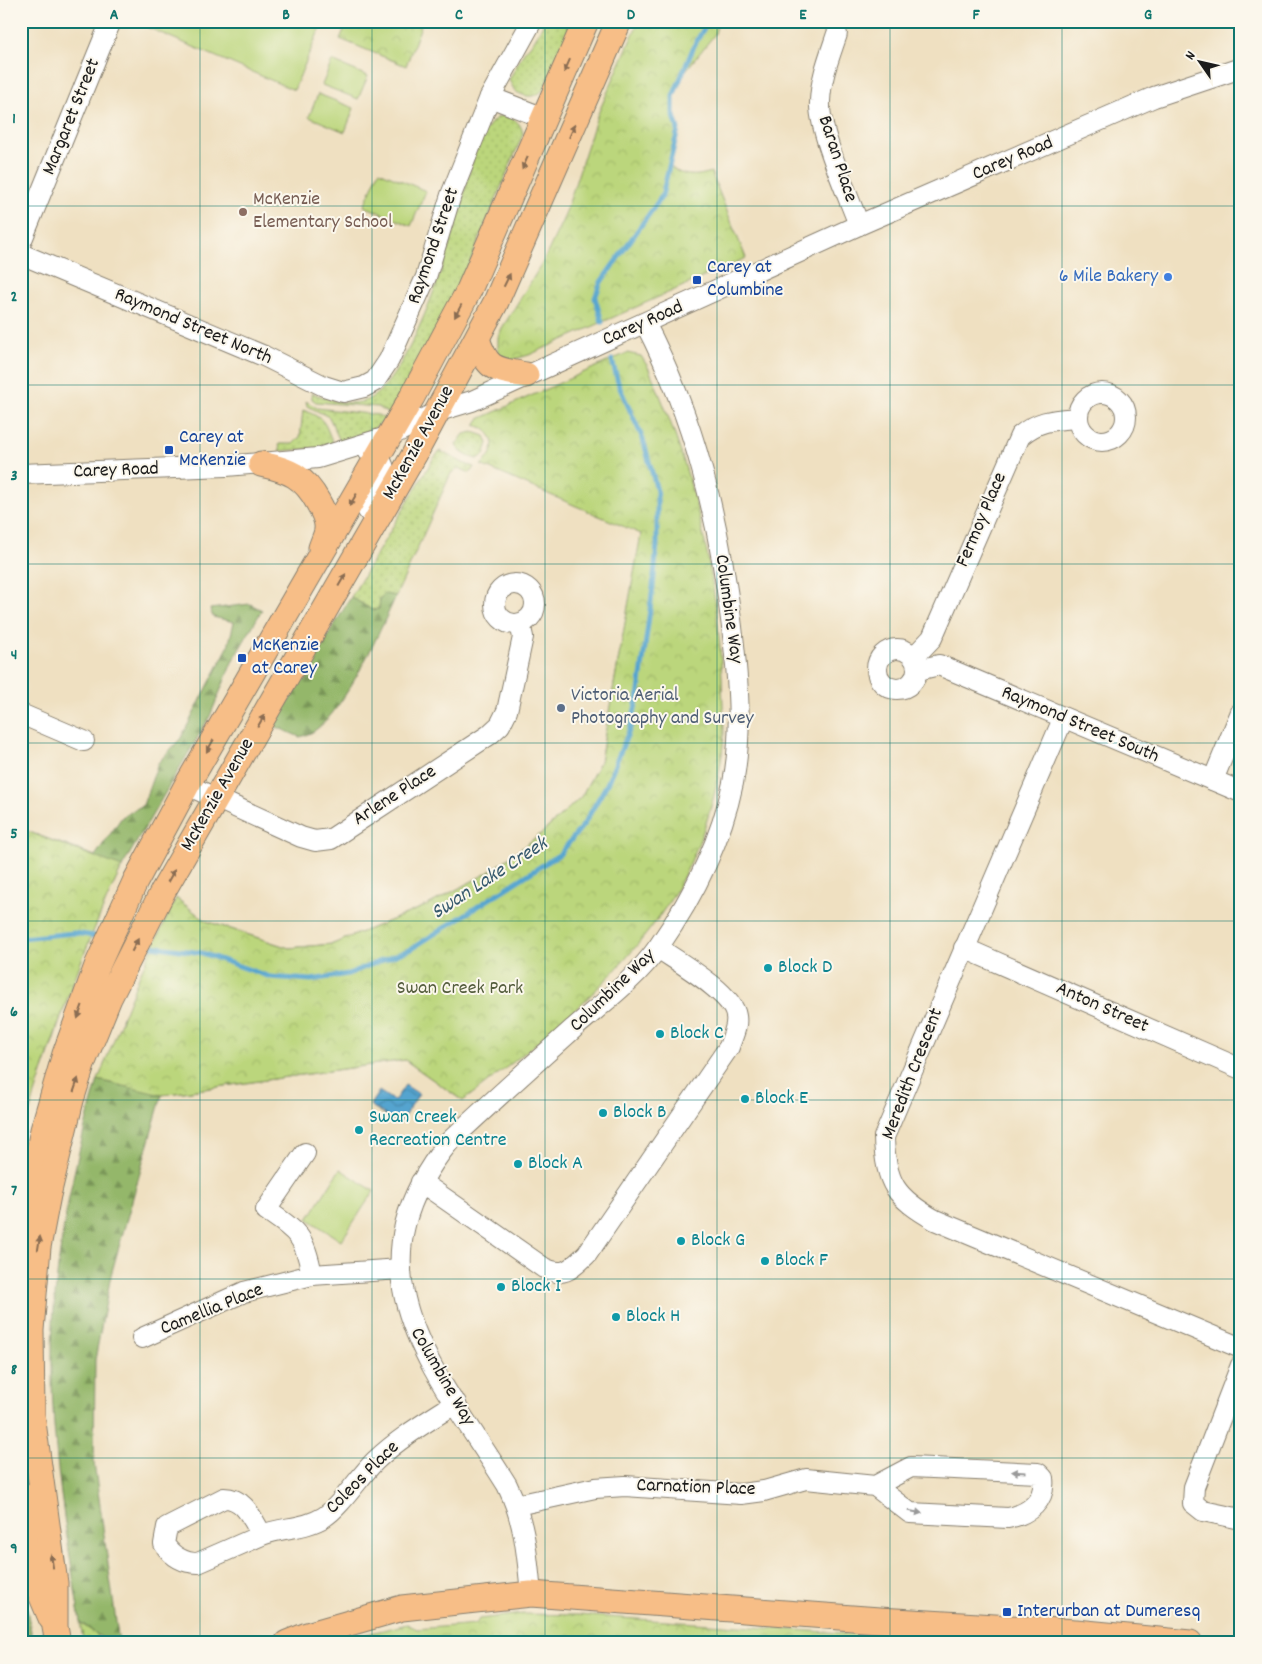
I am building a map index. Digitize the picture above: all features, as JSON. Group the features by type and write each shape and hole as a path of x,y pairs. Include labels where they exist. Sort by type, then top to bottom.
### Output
{"main road":[{"name":"McKenzie Avenue","path":"21,1237 50,1103 97,966 134,882 188,785 378,458 469,290 586,21"},
{"name":"McKenzie Avenue","path":"56,1635 55,1583 32,1415 30,1360 32,1300 38,1248 70,1100 97,1026 122,970 148,919 438,411 477,339 513,268 619,21"},
{"path":"477,339 484,359 490,364 499,370 526,375"},
{"path":"262,464 284,469 302,480 322,509 327,528 315,565"},
{"name":"McKenzie Avenue","path":"21,1494 37,1585 56,1635"},
{"path":"287,1643 306,1635 402,1608 531,1594 879,1620 1076,1632 1190,1643"}],"street":[{"name":"Margaret Street","path":"21,242 111,21"},
{"name":"Raymond Street","path":"364,387 375,381 389,360 426,277 451,195 490,97 532,21"},
{"name":"Baran Place","path":"837,34 826,66 820,101 822,123 859,226"},
{"name":"Carey Road","path":"21,474 262,464 318,458 354,448 390,436 438,411 472,400 859,226 1154,98 1241,68"},
{"path":"490,97 544,118"},
{"name":"Raymond Street North","path":"21,254 264,356 324,386 342,392 364,387"},
{"name":"Columbine Way","path":"531,1594 527,1544 517,1505 507,1485 414,1333 406,1307 401,1269 405,1224 421,1182 432,1163 448,1143 608,998 658,948 700,877 718,835 733,783 739,736 738,684 726,578 706,479 685,412 645,323"},
{"name":"Fermoy Place","path":"916,664 932,638 1020,436 1032,426 1046,421 1078,418"},
{"path":"354,448 364,450 378,458 384,471 384,480 369,510 365,524 366,537"},
{"name":"Arlene Place","path":"188,785 300,837 315,841 330,839 489,735 500,725 507,711 523,637 520,624"},
{"name":"Raymond Street South","path":"916,664 939,665 1063,719 1241,792"},
{"path":"1213,780 1241,712"},
{"path":"21,714 84,741"},
{"name":"Meredith Crescent","path":"1063,719 884,1137 887,1174 898,1193 915,1208 935,1220 1241,1348"},
{"path":"421,1182 544,1268 554,1273 575,1265 586,1254 723,1055 734,1033 736,1015 726,998 658,948"},
{"name":"Anton Street","path":"964,948 1241,1069"},
{"path":"305,1153 266,1210 294,1230 302,1240 308,1252 312,1275"},
{"name":"Camellia Place","path":"142,1338 244,1292 312,1275 401,1269"},
{"path":"1241,1365 1194,1487 1193,1502 1203,1511 1241,1519"},
{"name":"Coleos Place","path":"262,1535 306,1525 324,1517 340,1503 357,1480 377,1459 408,1435 456,1403"},
{"path":"911,1467 1038,1473 1043,1478 1045,1488 1040,1499 1032,1509 1021,1515 1008,1518 910,1512 875,1486 911,1467"},
{"name":"Carnation Place","path":"517,1505 595,1488 625,1486 741,1494 764,1491 806,1479 875,1486"}],"green space":[{"path":"144,21 323,21 294,90 142,25"},
{"path":"348,21 409,21 421,26 406,66 340,39"},
{"path":"545,21 575,21 543,90 533,96 522,95 515,91 509,80 524,52 534,41"},
{"path":"639,21 718,21 715,34 683,74 673,96 673,113 678,129 670,166 674,170 689,175 711,172 746,258 529,355 508,361 498,353 498,338 502,328 543,262 565,215 597,116"},
{"path":"332,61 368,76 358,99 322,85"},
{"path":"318,94 354,108 345,132 309,117"},
{"path":"500,116 516,120 523,134 469,264 438,326 389,414 378,407 316,402 312,399 312,393 332,400 353,403 367,400 382,388 397,369 411,344 436,285 460,211 478,145 491,123"},
{"path":"379,171 426,191 411,226 364,206"},
{"name":"Swan Creek Park","path":"627,353 641,356 648,367 664,404 677,442 700,519 715,598 724,719 722,754 707,821 680,884 648,931 601,985 575,1010 520,1057 463,1101 405,1060 162,1095 98,1080 140,974 176,898 206,921 289,948 333,944 428,905 491,871 542,833 581,797 600,762 641,534 481,465 487,460 493,443 488,432 475,425 479,419"},
{"path":"306,401 317,408 378,415 386,419 373,429 340,441 329,417 307,406"},
{"path":"303,410 317,416 324,422 333,443 318,448 280,451 279,444 293,444 300,437"},
{"path":"473,432 485,436 488,443 484,455 477,459 465,454 456,445 464,434"},
{"path":"440,451 474,467 470,473 459,468 451,473 396,596 380,598 379,609 372,610 351,597 433,459"},
{"path":"640,543 685,578 463,1101 405,1060 162,1095 111,1275 95,1360 94,1462 119,1643 102,1643 102,1638 80,1622 66,1531 53,1409 52,1340 54,1303 58,1265 71,1190 98,1080 122,1086 121,1018 148,992 176,898 206,921 289,948 333,944 428,905 491,871 542,833 581,797 600,762"},
{"path":"385,594 396,596 361,669 326,721 312,732 300,737 274,726 351,597 372,610 379,609 380,598"},
{"path":"250,604 262,610 233,660 210,716 122,867 105,902 79,965 43,1070 21,829 95,856 122,817 143,805 158,763 181,738 228,647 234,622 213,617 210,609"},
{"path":"21,829 122,867 79,967 21,1139"},
{"path":"340,1169 374,1191 341,1241 308,1219"},
{"path":"21,1576 33,1643 21,1643"},
{"path":"522,1614 578,1615 986,1643 332,1643 407,1624 417,1629 476,1624 479,1619"},
{"path":"80,1623 98,1635 97,1643 84,1643"}],"water":[{"path":"405,1085 419,1094 399,1124 370,1105 379,1091 394,1101"}],"waterway":[{"name":"Swan Lake Creek","path":"602,322 595,298 601,282 662,196 678,129 673,113 673,96 694,46 708,21"},
{"name":"Swan Lake Creek","path":"144,945 202,953 270,977 311,980 348,974 411,949 560,854 584,824 607,784 631,726 639,691 653,587 657,544 657,491 643,439 619,386 612,360"},
{"name":"Swan Lake Creek","path":"21,938 74,933 101,937"}],"place":[{"name":"McKenzie Elementary School","path":"243,212"},
{"name":"6 Mile Bakery","path":"1168,277"},
{"name":"Carey at Columbine","path":"697,280"},
{"name":"Carey at McKenzie","path":"169,450"},
{"name":"McKenzie at Carey","path":"242,658"},
{"name":"Victoria Aerial Photography and Survey","path":"561,708"},
{"name":"Block D","path":"768,968"},
{"name":"Block C","path":"660,1034"},
{"name":"Block E","path":"745,1099"},
{"name":"Block B","path":"603,1113"},
{"name":"Swan Creek Recreation Centre","path":"359,1130"},
{"name":"Block A","path":"518,1164"},
{"name":"Block G","path":"681,1241"},
{"name":"Block F","path":"765,1261"},
{"name":"Block I","path":"501,1287"},
{"name":"Block H","path":"616,1317"},
{"name":"Interurban at Dumeresq","path":"1007,1612"}]}
